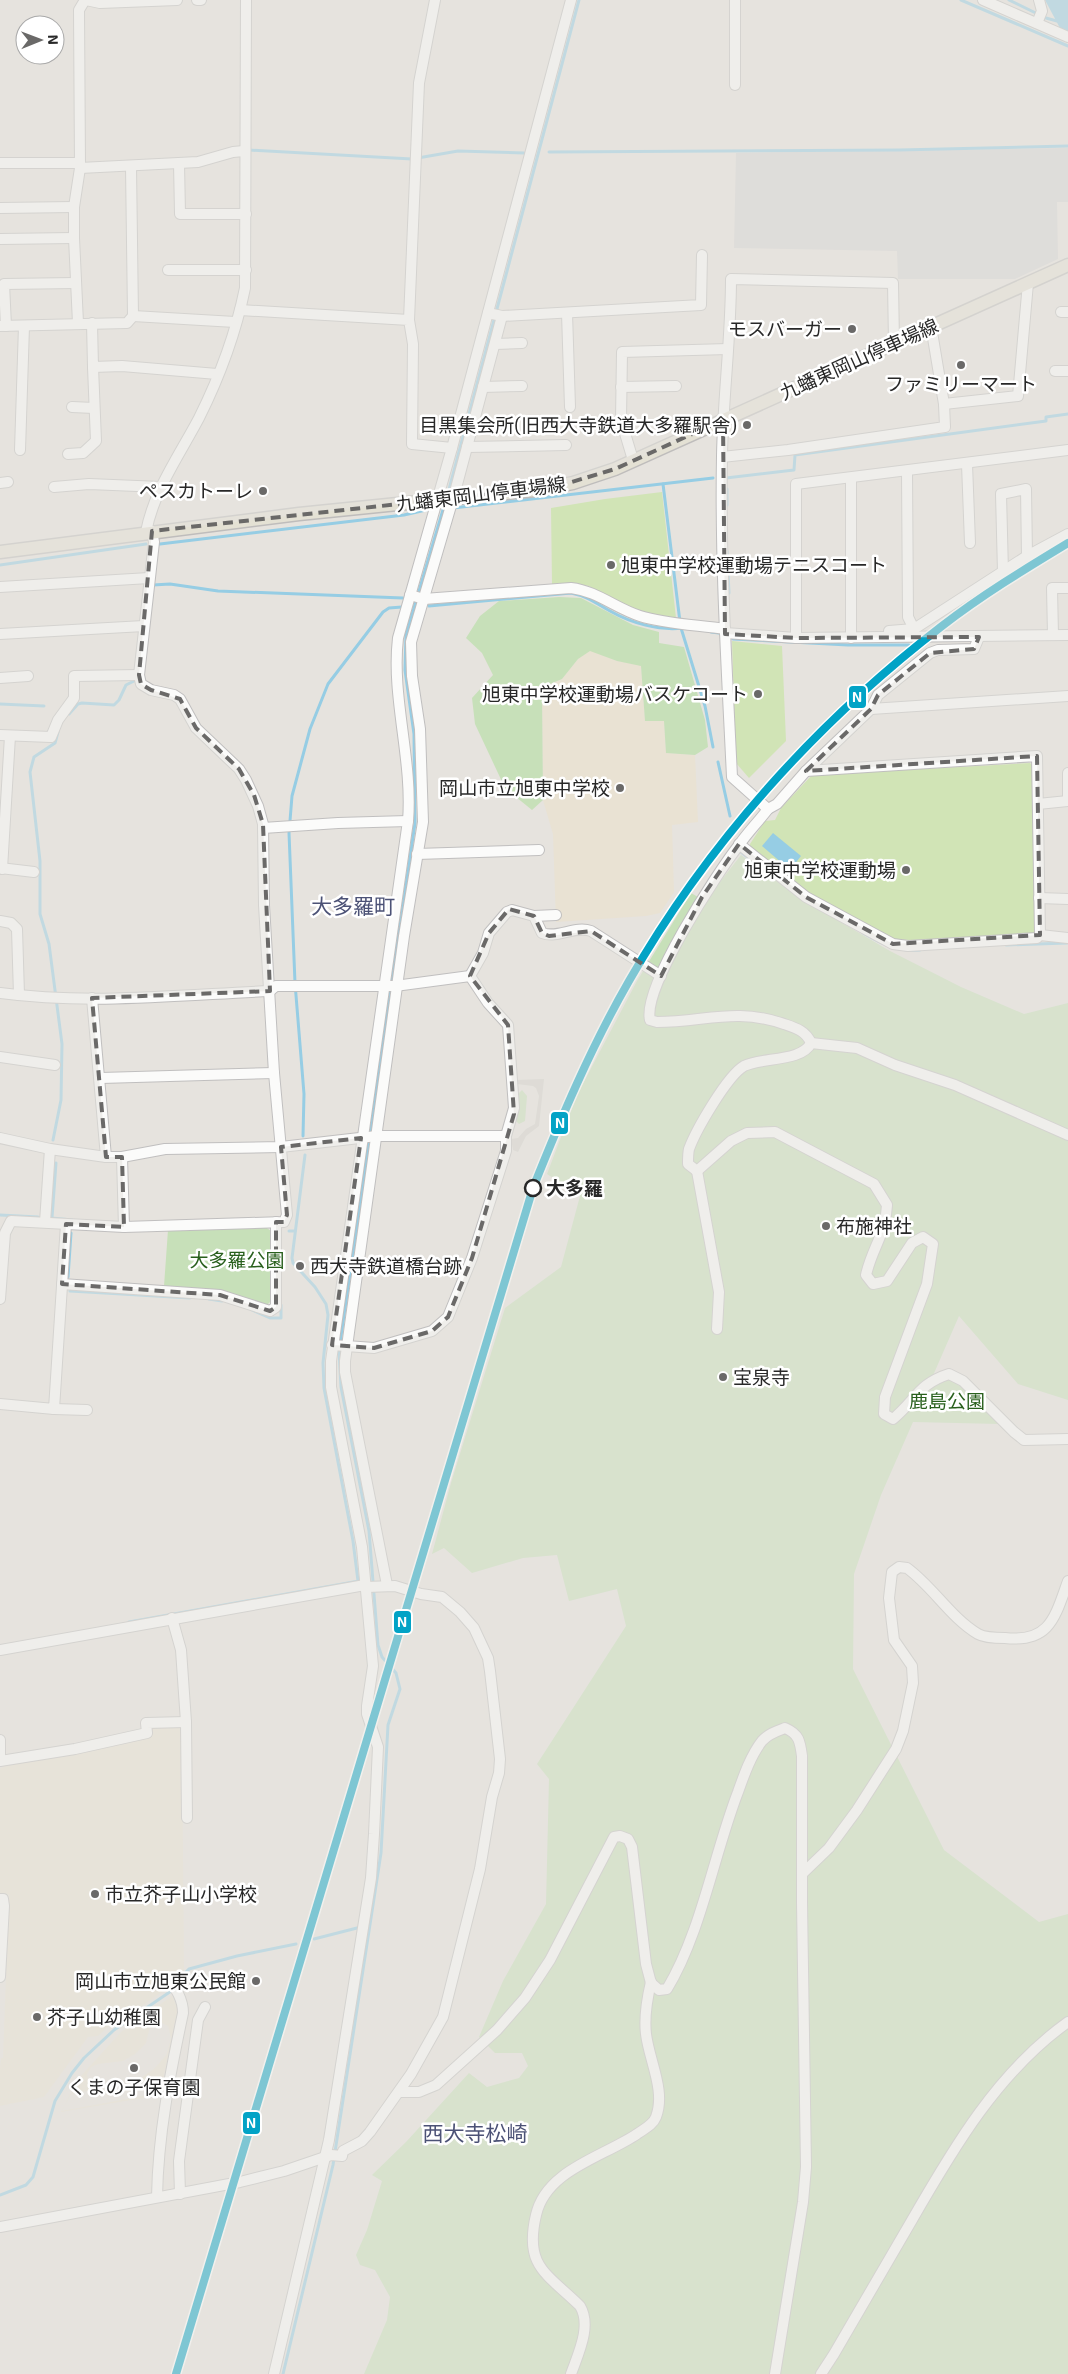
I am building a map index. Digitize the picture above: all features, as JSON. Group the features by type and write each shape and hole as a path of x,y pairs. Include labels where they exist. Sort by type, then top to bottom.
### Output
{"main road":[{"name":"九蟠東岡山停車場線","path":"0,552 149,532 448,502 564,485 594,476 633,460 1068,265"}],"street":[{"path":"78,323 74,207 80,166 79,10 86,0 100,4 177,0"},
{"path":"196,0 201,0"},
{"path":"0,1299 5,1233 11,1221 124,1227 284,1222 287,1214 274,1073 264,905 263,828 254,795 239,769 204,738 196,728 180,699 174,695 151,690 141,684 139,675 154,542 149,532 152,505 208,400 240,310 246,270 244,150 246,0"},
{"path":"435,0 420,83 416,158 410,320 412,344 412,444 452,448"},
{"path":"411,856 408,821 414,759 410,652 417,597 448,502 452,448 495,315 571,0"},
{"path":"735,0 735,85"},
{"path":"984,0 1068,37"},
{"path":"1037,22 1042,11 1039,0"},
{"path":"0,163 131,166 198,162 244,150"},
{"path":"179,163 180,214 246,214"},
{"path":"76,282 4,284 3,326 78,323 127,324 133,316 131,166"},
{"path":"0,208 74,207"},
{"path":"0,239 74,238"},
{"path":"495,315 701,305 702,255"},
{"path":"168,270 246,270"},
{"path":"768,810 732,777 725,631 722,457 732,279 893,283 894,343"},
{"path":"944,404 1018,396 1028,283"},
{"path":"240,310 410,320"},
{"path":"567,313 570,407"},
{"path":"274,2374 332,2156 373,1856 378,1747 367,1714 374,1666 369,1586 332,1387 340,1346 411,856 423,816 396,667 398,638 417,597 467,447 495,344 495,315"},
{"path":"133,316 236,322"},
{"path":"68,454 83,454 96,440 92,323"},
{"path":"20,450 24,326"},
{"path":"722,457 788,450 945,427 944,404 931,326"},
{"path":"495,344 522,343"},
{"path":"633,460 621,420 622,352 728,349"},
{"path":"93,367 122,366 217,374"},
{"path":"1055,371 1068,371"},
{"path":"483,387 522,386"},
{"path":"622,387 676,386"},
{"path":"72,407 94,408"},
{"path":"467,447 566,445"},
{"path":"796,638 796,484 1068,450"},
{"path":"967,464 970,543"},
{"path":"907,471 908,617 914,629"},
{"path":"851,478 851,638"},
{"path":"54,487 90,484 161,487"},
{"path":"1004,572 1001,494 1026,490 1027,556"},
{"path":"865,638 881,632 914,629 1027,556 1068,534"},
{"path":"0,587 149,578"},
{"path":"417,597 572,588 593,593 618,608 640,616 725,631 796,638 1068,635"},
{"path":"1053,635 1052,588 1068,588"},
{"path":"0,634 144,626"},
{"path":"717,1329 719,1292 697,1171 688,1164 689,1150 721,1091 736,1072 756,1062 798,1054 808,1049 811,1043 808,1036 800,1030 747,1015 664,1022 650,1020 648,1012 658,974 702,898 739,844 768,810 777,804 806,771 871,709 878,695 930,653 938,650 974,648 979,637"},
{"path":"34,872 1,869 5,735 51,737 58,720 74,698 74,676 139,675"},
{"path":"0,678 28,676"},
{"path":"871,709 1068,696"},
{"path":"806,771 1037,756 1040,935"},
{"path":"1038,804 1068,801 1068,773"},
{"path":"263,828 408,821"},
{"path":"739,844 806,897 893,944 908,946 1037,938 1040,935 1068,938"},
{"path":"411,856 539,850"},
{"path":"1039,898 1068,899"},
{"path":"470,976 483,953 489,933 507,912 512,910 534,916 556,915"},
{"path":"534,916 542,933 549,936 586,930 658,974"},
{"path":"0,921 11,922 16,929 18,995"},
{"path":"0,993 56,998 92,998 270,991 276,986 391,985 470,976"},
{"path":"340,1346 374,1348 432,1331 448,1317 485,1222 506,1151 506,1136 514,1108 508,1025 488,1003 470,976"},
{"path":"387,1585 340,1346 391,985"},
{"path":"92,998 101,1078 106,1157"},
{"path":"811,1043 857,1048 895,1065 955,1086 1068,1135"},
{"path":"0,1057 55,1065"},
{"path":"101,1078 274,1073"},
{"path":"697,1171 731,1141 747,1133 775,1132 874,1184 887,1205 883,1235 870,1256 866,1275 872,1284 887,1281 912,1243 923,1237 933,1244 927,1284 885,1397 884,1414 893,1419 906,1408 917,1391 924,1385 932,1379 949,1374 963,1381 1024,1440 1068,1439"},
{"path":"0,1138 50,1149 106,1157 122,1157 164,1149 281,1147 370,1137 506,1136"},
{"path":"45,1222 50,1149"},
{"path":"122,1157 124,1227"},
{"path":"62,1284 220,1295 270,1311 276,1307 276,1222"},
{"path":"54,1409 66,1224"},
{"path":"0,1404 87,1410"},
{"path":"802,1874 829,1848 857,1810 896,1749 902,1731 913,1683 912,1666 894,1640 889,1598 892,1572 899,1567 911,1571 979,1635 1007,1639 1027,1638 1042,1633 1050,1624 1068,1581"},
{"path":"0,1650 172,1618 369,1586 387,1585 442,1597 460,1612 474,1628 488,1658 500,1759 499,1773 492,1797 480,1869 443,2017 399,2092 362,2141 343,2151 342,2156 332,2156 258,2178 0,2227"},
{"path":"172,1618 181,1650 186,1722 187,1818"},
{"path":"0,1740 0,1760 75,1749 147,1733 146,1723 186,1722"},
{"path":"651,1982 659,1990 667,1989 676,1974 747,1768 763,1740 774,1732 785,1728 795,1732 800,1740 802,1756 806,2166 803,2202 776,2374"},
{"path":"399,2092 419,2092 436,2085 497,2030 525,1998 550,1960 614,1836 628,1839 632,1848 641,1931 651,1982 646,2036 658,2088 658,2107 652,2124 623,2144 577,2167 559,2179 538,2205 532,2231 534,2259 580,2306 585,2314 583,2332 571,2374"},
{"path":"0,1899 3,1899 4,1906 0,1976"},
{"path":"157,2197 160,2146 171,2071 183,2013 183,2005 173,1985"},
{"path":"180,2194 179,2161 198,2020 205,2008"},
{"path":"821,2374 952,2151 978,2113 1042,2043 1068,2022"}],"highlighted area":[{"path":"723,420 725,634 796,638 979,637 974,649 930,653 878,695 871,709 806,771 1037,756 1040,935 893,944 806,897 739,844 702,897 661,976 591,931 549,936 542,933 534,916 509,909 489,933 470,976 508,1025 514,1114 472,1258 448,1317 432,1331 374,1348 332,1345 361,1138 281,1147 287,1215 284,1222 276,1222 276,1307 270,1311 220,1295 62,1284 66,1224 124,1227 122,1157 106,1157 92,998 270,991 263,824 254,795 239,769 196,728 180,699 151,690 141,684 139,675 152,531 555,487 615,469"}],"shaded area":[{"path":"1068,148 1068,202 1057,202 1058,259 1015,279 898,279 897,251 734,248 736,153"},
{"name":"岡山市立旭東中学校","path":"590,650 617,661 641,665 645,721 664,720 666,753 695,755 698,822 672,825 674,892 660,913 646,916 556,922 553,834 543,800 542,690 562,679 578,659"},
{"path":"544,1079 539,1126 526,1136 518,1152 513,1150 511,1139 518,1138 526,1129 535,1124 539,1096 536,1088 533,1086 517,1084 515,1080"},
{"name":"市立芥子山小学校","path":"182,1725 184,1970 178,1981 112,2027 110,2025 98,2036 88,2037 44,2097 0,2106 0,2068 1,2058 3,2058 9,1895 0,1894 0,1769 9,1763 150,1735 150,1726"},
{"path":"172,1996 177,2006 177,2013 160,2095 61,2112 64,2106 62,2111 159,2093 161,2079 71,2094 81,2076 121,2032","holes":["160,2022 168,2026 171,2038 167,2054 155,2068 141,2078 122,2085 97,2089 97,2086 89,2082 87,2074 91,2067 98,2064 123,2061 135,2054 146,2043 150,2027"]}],"green space":[{"name":"旭東中学校運動場テニスコート","path":"662,492 676,618 665,618 623,606 589,586 573,583 552,584 551,508"},
{"path":"559,597 581,598 633,625 659,632 659,643 684,647 705,720 708,747 695,755 666,753 664,721 645,721 641,666 617,661 590,651 578,659 562,679 542,690 543,800 532,810 505,788 475,724 472,698 493,675 482,653 466,638 480,616 499,601"},
{"name":"旭東中学校運動場バスケコート","path":"732,641 782,646 786,741 749,778 736,763"},
{"name":"旭東中学校運動場","path":"1030,763 1034,767 1035,934 910,940 894,939 805,892 750,848 750,844 765,821 775,820 781,808 812,775"},
{"name":"鹿島公園","path":"741,855 803,900 890,951 961,987 1024,1014 1068,1003 1068,1400 1018,1384 959,1316 928,1387 947,1378 964,1385 1000,1424 913,1422 881,1495 854,1574 853,1669 944,1850 1039,1922 1068,1914 1068,2374 364,2374 387,2320 390,2297 375,2270 360,2265 356,2255 367,2230 382,2181 372,2175 406,2142 469,2073 487,2087 519,2078 528,2066 522,2053 495,2053 479,2037 503,1981 546,1904 549,1779 537,1764 626,1626 617,1589 569,1601 557,1555 523,1558 472,1573 444,1548 432,1554 451,1483 505,1308 561,1267 580,1196 547,1174 577,1095 637,981 691,893 705,901"},
{"path":"522,1090 527,1096 525,1121 519,1124 515,1120 517,1095"},
{"name":"大多羅公園","path":"264,1226 271,1231 271,1301 266,1306 254,1300 229,1293 164,1286 168,1230"}],"water":[{"path":"1045,0 1068,0 1068,33 1061,30"},
{"path":"773,833 801,856 790,870 762,846"}],"waterway":[{"path":"447,497 579,0"},
{"path":"961,0 1068,46"},
{"path":"1009,0 1046,18 1068,24"},
{"path":"549,152 899,150 1068,146"},
{"path":"249,150 412,159 458,151 524,153"},
{"path":"726,478 794,470 795,455 1046,421 1046,417 1068,414"},
{"path":"453,508 713,478"},
{"path":"663,484 680,622"},
{"path":"727,489 727,505"},
{"path":"283,2374 333,2165 381,1853 388,1725 400,1689 396,1673 382,1657 378,1645 369,1531 341,1387 339,1350 415,823 414,734 405,670 406,635 445,503"},
{"path":"160,544 404,515 426,510"},
{"path":"0,565 146,544"},
{"path":"727,551 729,593"},
{"path":"153,585 170,584 218,591 403,598"},
{"path":"429,606 571,593 587,598 618,615 636,622 655,627 683,628"},
{"path":"303,1136 304,1094 295,983 289,833 292,796 310,729 328,684 383,612 389,608 402,607"},
{"path":"681,628 705,706 713,747"},
{"path":"711,632 719,633"},
{"path":"733,639 848,645 909,645"},
{"path":"69,714 78,704 82,703 114,705 119,700 126,685 134,681"},
{"path":"0,704 44,706"},
{"path":"53,1140 61,1100 62,1044 49,944 40,914 40,861 30,772 34,757 55,743 58,732"},
{"path":"718,762 730,816"},
{"path":"741,852 769,874"},
{"path":"863,933 890,946 904,950 920,950"},
{"path":"1006,945 1067,943"},
{"path":"305,1155 292,1258 293,1263 315,1287 326,1304 328,1315 323,1363 324,1388 353,1541 358,1581"},
{"path":"56,1163 52,1218 72,1220"},
{"path":"0,1215 38,1217"},
{"path":"289,1231 295,1231"},
{"path":"68,1277 71,1233"},
{"path":"70,1291 190,1298"},
{"path":"209,1299 222,1301"},
{"path":"252,1310 270,1318 281,1318 281,1305"},
{"path":"129,1622 359,1581"},
{"path":"314,1939 357,1928"},
{"path":"0,2195 26,2185 33,2177 55,2101 72,2073 84,2058 114,2030 180,1985 189,1969 237,1956 296,1944"}],"transit line":[{"name":"N","path":"176,2374 533,1188 589,1057 629,981 660,930 694,881 768,788 808,745 896,663 942,626 988,593 1068,543"}],"place":[{"name":"モスバーガー","path":"852,329"},
{"name":"ファミリーマート","path":"961,365"},
{"name":"目黒集会所(旧西大寺鉄道大多羅駅舎)","path":"747,425"},
{"name":"ペスカトーレ","path":"263,491"},
{"name":"旭東中学校運動場テニスコート","path":"611,565"},
{"name":"旭東中学校運動場バスケコート","path":"758,694"},
{"name":"岡山市立旭東中学校","path":"620,788"},
{"name":"旭東中学校運動場","path":"906,870"},
{"name":"大多羅","path":"533,1188"},
{"name":"布施神社","path":"826,1226"},
{"name":"西大寺鉄道橋台跡","path":"300,1266"},
{"name":"宝泉寺","path":"723,1377"},
{"name":"市立芥子山小学校","path":"95,1894"},
{"name":"岡山市立旭東公民館","path":"256,1981"},
{"name":"芥子山幼稚園","path":"37,2017"},
{"name":"くまの子保育園","path":"134,2068"}],"district":[{"name":"大多羅町","path":"353,907"},
{"name":"西大寺松崎","path":"475,2134"}]}
